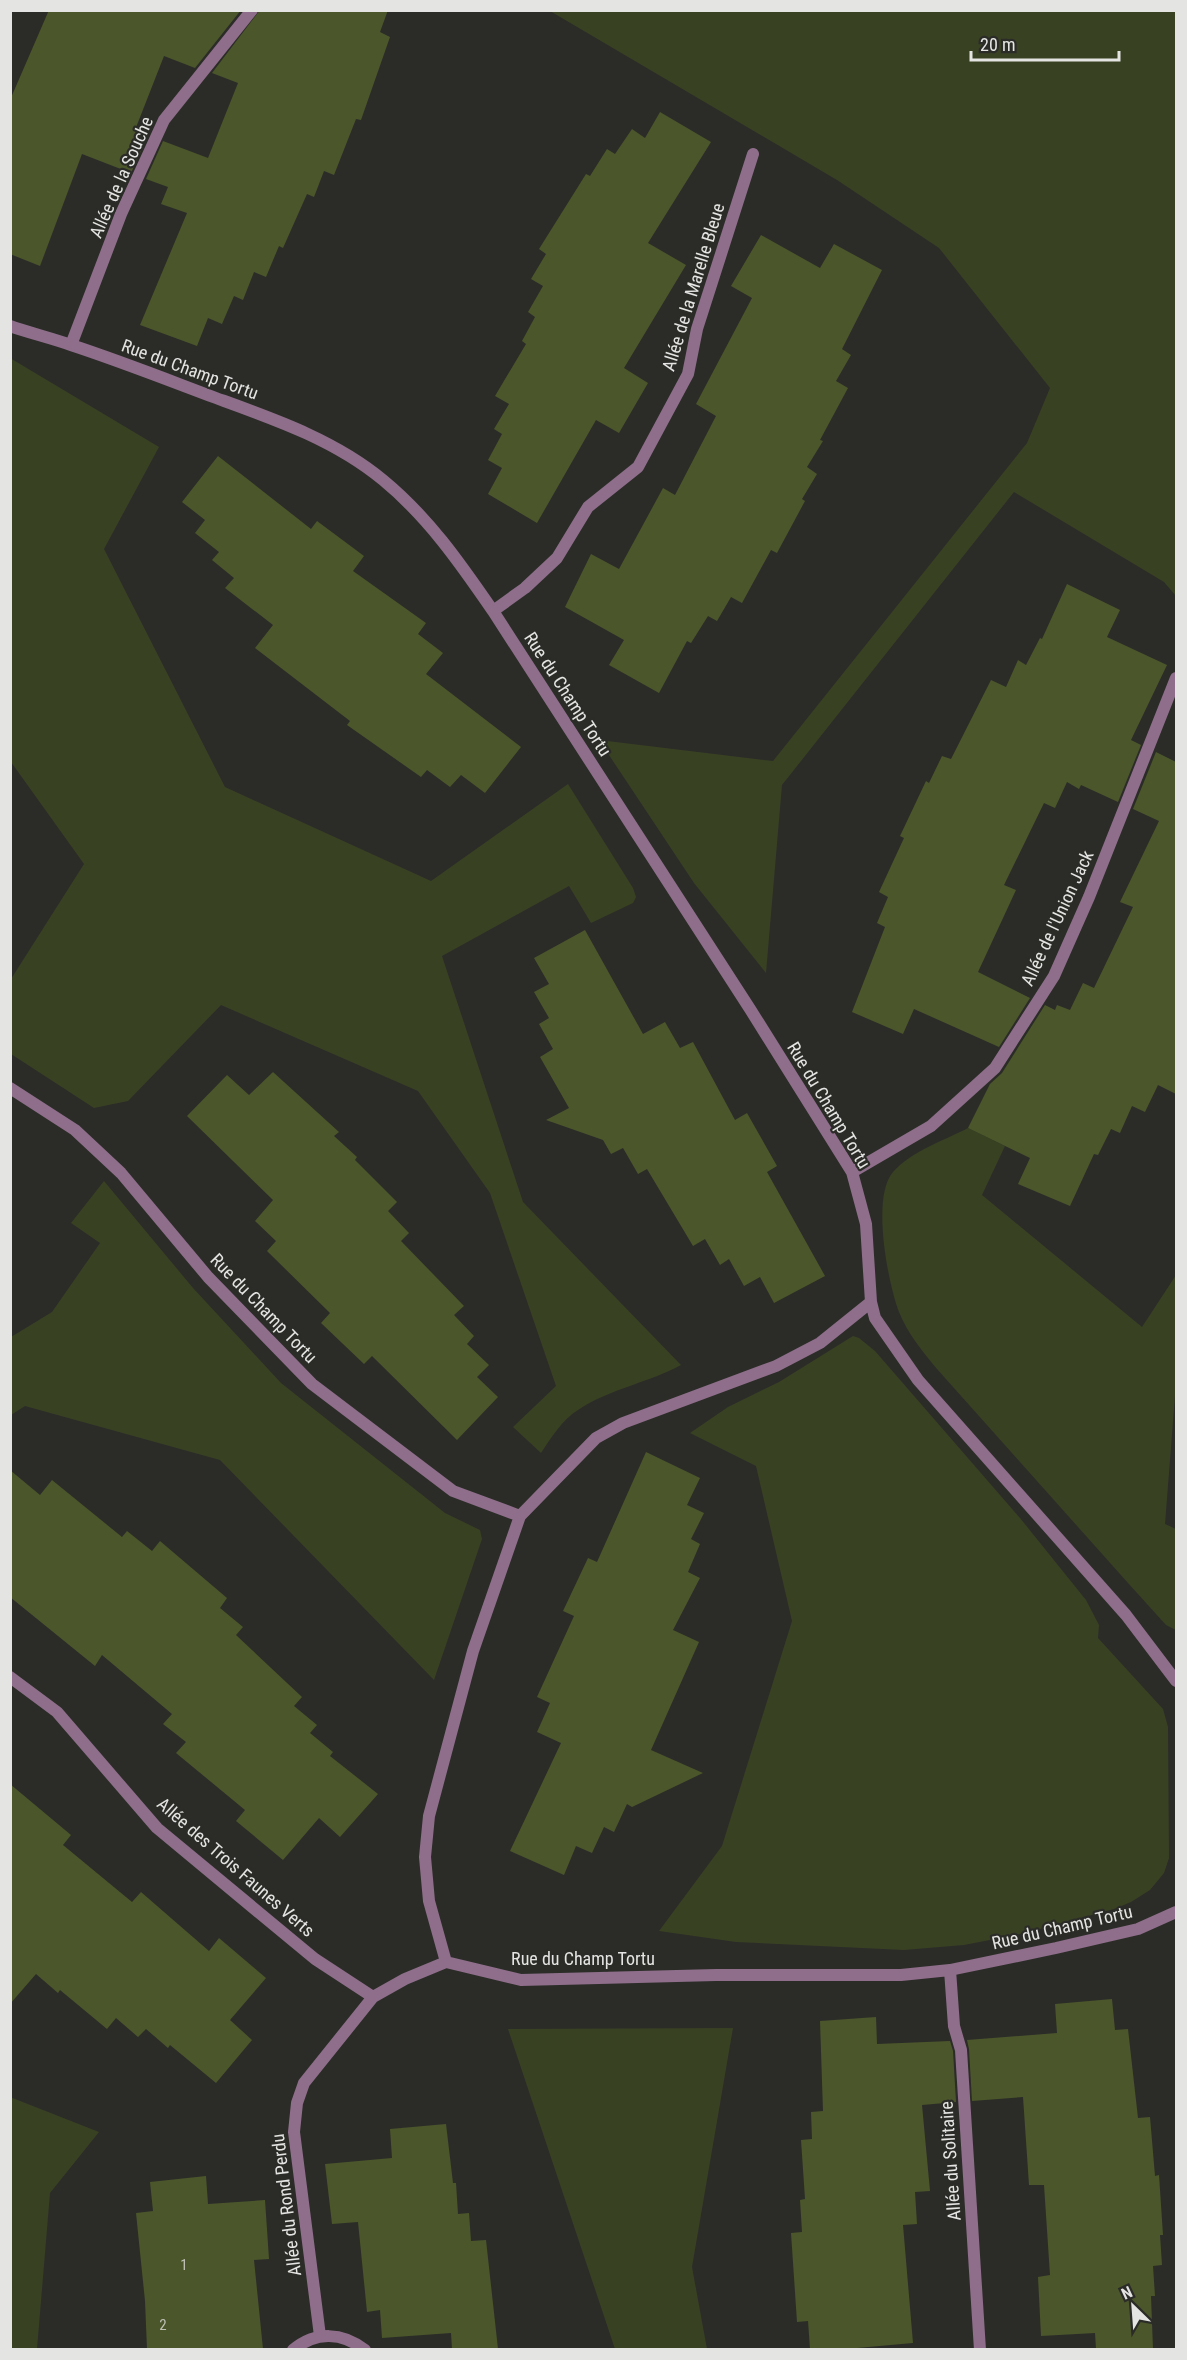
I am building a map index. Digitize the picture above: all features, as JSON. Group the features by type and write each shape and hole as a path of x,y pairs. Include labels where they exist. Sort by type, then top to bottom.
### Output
{"street":[{"name":"Allée de la Souche","path":"71,345 121,214 164,120 252,10"},
{"name":"Allée de la Marelle Bleue","path":"493,611 525,588 557,558 588,507 638,467 688,374 698,329 753,154"},
{"name":"Rue du Champ Tortu","path":"10,326 71,345 291,426 338,449 382,479 423,517 455,556 493,611 750,1009 852,1172 866,1224 871,1302 875,1318 918,1380 1126,1615 1176,1681"},
{"name":"Allée de l'Union Jack","path":"852,1172 931,1125 995,1068 1054,976 1089,897 1176,678"},
{"name":"Rue du Champ Tortu","path":"10,1088 75,1130 121,1173 208,1277 312,1384 453,1491 520,1516"},
{"path":"446,1962 429,1901 425,1857 429,1816 473,1651 520,1516 596,1438 623,1423 776,1366 820,1343 871,1302"},
{"name":"Allée des Trois Faunes Verts","path":"10,1677 57,1712 157,1828 315,1959 373,1997"},
{"name":"Rue du Champ Tortu","path":"446,1962 521,1980 716,1975 901,1975 950,1970 1138,1929 1176,1912"},
{"name":"Allée du Rond Perdu","path":"320,2336 294,2132 297,2103 304,2083 373,1997 446,1962"},
{"name":"Allée du Solitaire","path":"950,1970 954,2026 961,2050 980,2349"},
{"path":"293,2349 303,2342 320,2336 337,2336 354,2341 365,2349"}],"green space":[{"path":"550,11 1176,11 1176,596 1164,582 1014,492 782,785 766,973 694,883 599,740 773,761 1027,443 1050,388 939,248 837,180"},
{"path":"10,358 159,447 104,549 225,787 431,881 568,784 633,888 636,897 633,903 591,923 569,886 442,956 523,1202 681,1365 603,1397 578,1410 562,1424 541,1453 513,1427 556,1386 490,1193 418,1091 221,1005 128,1101 94,1108 11,1054 11,979 84,864 11,762"},
{"path":"968,1128 1005,1146 982,1195 1142,1327 1176,1275 1176,1383 1165,1524 1176,1529 1176,1630 1166,1625 937,1369 911,1335 899,1312 886,1262 882,1220 886,1184 893,1172 909,1158"},
{"path":"104,1181 193,1288 281,1383 445,1513 480,1530 482,1539 434,1680 220,1460 25,1406 11,1415 11,1337 52,1312 100,1243 71,1223"},
{"path":"853,1336 875,1351 1020,1518 1086,1600 1099,1625 1098,1638 1163,1709 1168,1727 1169,1858 1164,1873 1150,1890 1131,1902 1114,1909 1025,1933 964,1945 904,1950 736,1942 659,1931 722,1846 792,1621 756,1466 690,1433 728,1407 779,1382"},
{"path":"733,2028 692,2267 707,2349 615,2349 508,2029"},
{"path":"10,2097 99,2132 50,2193 37,2349 11,2349"}],"building":[{"path":"49,10 241,10 195,68 164,56 135,130 148,135 131,173 82,154 40,266 10,254 10,100"},
{"path":"260,10 388,10 380,32 390,37 361,120 356,119 334,175 324,171 314,197 307,194 283,248 279,246 266,277 254,272 243,300 234,296 222,324 208,318 197,346 140,325 187,213 161,204 168,187 146,179 163,141 208,158 238,83 212,73"},
{"path":"660,112 711,142 648,243 686,265 624,368 648,383 619,433 596,420 537,523 488,494 502,468 488,460 502,434 494,429 509,404 495,396 526,344 522,341 535,317 528,312 543,286 531,279 546,254 539,249 586,174 590,176 607,149 615,154 632,129 645,138"},
{"path":"761,235 820,268 834,244 882,270 842,349 851,355 836,381 848,388 820,440 823,441 807,467 817,474 802,499 805,501 777,553 771,550 742,603 731,597 717,621 708,616 691,643 687,641 659,693 609,665 624,640 565,607 591,554 619,569 663,488 675,495 716,416 696,404 752,298 731,286"},
{"path":"218,456 311,529 317,521 364,556 353,571 426,623 418,634 443,653 426,674 521,747 485,793 461,775 450,787 427,770 421,777 347,725 350,721 255,648 273,625 225,588 234,578 212,560 219,552 195,533 205,520 182,502"},
{"path":"1067,584 1120,610 1107,637 1167,665 1131,740 1141,745 1118,802 1081,785 1079,789 1067,782 1055,808 1044,803 1004,885 1016,890 978,972 1030,998 999,1047 914,1009 903,1034 852,1012 885,927 877,923 888,897 879,892 904,838 900,836 926,781 929,783 942,756 951,759 991,680 1006,687 1018,660 1026,665 1040,638 1042,639"},
{"path":"1156,752 1176,762 1176,1094 1158,1085 1145,1112 1132,1106 1120,1133 1111,1129 1098,1155 1094,1154 1070,1206 1018,1184 1030,1158 968,1128 990,1084 1002,1073 1045,1005 1055,1010 1057,1005 1070,1010 1083,983 1094,988 1133,907 1120,902 1159,821 1133,809"},
{"path":"585,930 643,1034 665,1022 680,1048 693,1042 735,1120 747,1113 777,1166 767,1172 825,1276 774,1303 760,1277 744,1286 729,1259 720,1265 705,1239 693,1246 647,1169 638,1174 623,1148 611,1154 603,1140 546,1120 569,1108 540,1057 553,1049 539,1024 549,1018 534,992 549,984 534,958"},
{"path":"273,1072 339,1132 334,1136 357,1157 355,1160 397,1202 388,1211 409,1233 401,1241 464,1306 454,1315 474,1336 467,1344 489,1365 477,1377 498,1397 457,1440 372,1356 364,1364 321,1323 330,1313 267,1251 276,1241 255,1221 273,1200 187,1116 227,1075 249,1095"},
{"path":"646,1452 700,1478 687,1505 704,1513 691,1539 700,1544 688,1572 700,1578 673,1630 699,1642 651,1750 703,1773 632,1807 627,1804 614,1832 604,1827 592,1853 576,1846 564,1875 510,1851 561,1743 537,1732 550,1703 537,1697 574,1616 563,1611 588,1558 597,1562"},
{"path":"10,1470 40,1495 52,1480 122,1537 127,1531 152,1551 160,1541 227,1598 220,1608 243,1627 236,1635 302,1697 294,1706 317,1725 310,1733 333,1752 330,1756 378,1794 340,1837 319,1818 283,1860 236,1821 245,1810 176,1753 186,1742 163,1724 172,1714 102,1655 95,1666 10,1597"},
{"path":"10,1784 71,1835 63,1845 132,1902 141,1892 209,1951 219,1938 266,1978 230,2020 252,2040 216,2083 170,2045 168,2048 146,2029 138,2037 116,2018 107,2029 60,1990 58,1993 36,1974 10,2004"},
{"path":"1112,1999 1115,2030 1128,2029 1138,2118 1150,2117 1155,2176 1159,2175 1163,2235 1160,2235 1162,2265 1153,2266 1155,2296 1151,2296 1153,2349 1096,2349 1095,2333 1041,2336 1038,2277 1050,2275 1044,2185 1029,2185 1023,2097 972,2101 967,2040 1057,2033 1055,2004"},
{"path":"876,2017 877,2044 950,2041 953,2051 956,2102 922,2105 930,2191 915,2192 917,2224 903,2225 913,2343 846,2349 810,2349 808,2321 797,2322 791,2233 802,2232 800,2200 805,2199 801,2140 812,2139 811,2112 823,2111 820,2021"},
{"path":"446,2124 453,2183 456,2183 458,2214 469,2213 471,2241 486,2240 498,2349 452,2349 451,2333 382,2338 380,2310 367,2312 358,2222 332,2224 325,2164 392,2158 390,2129"},
{"path":"206,2176 208,2204 265,2200 269,2259 254,2260 263,2349 147,2349 145,2301 136,2213 153,2211 150,2182"}]}
